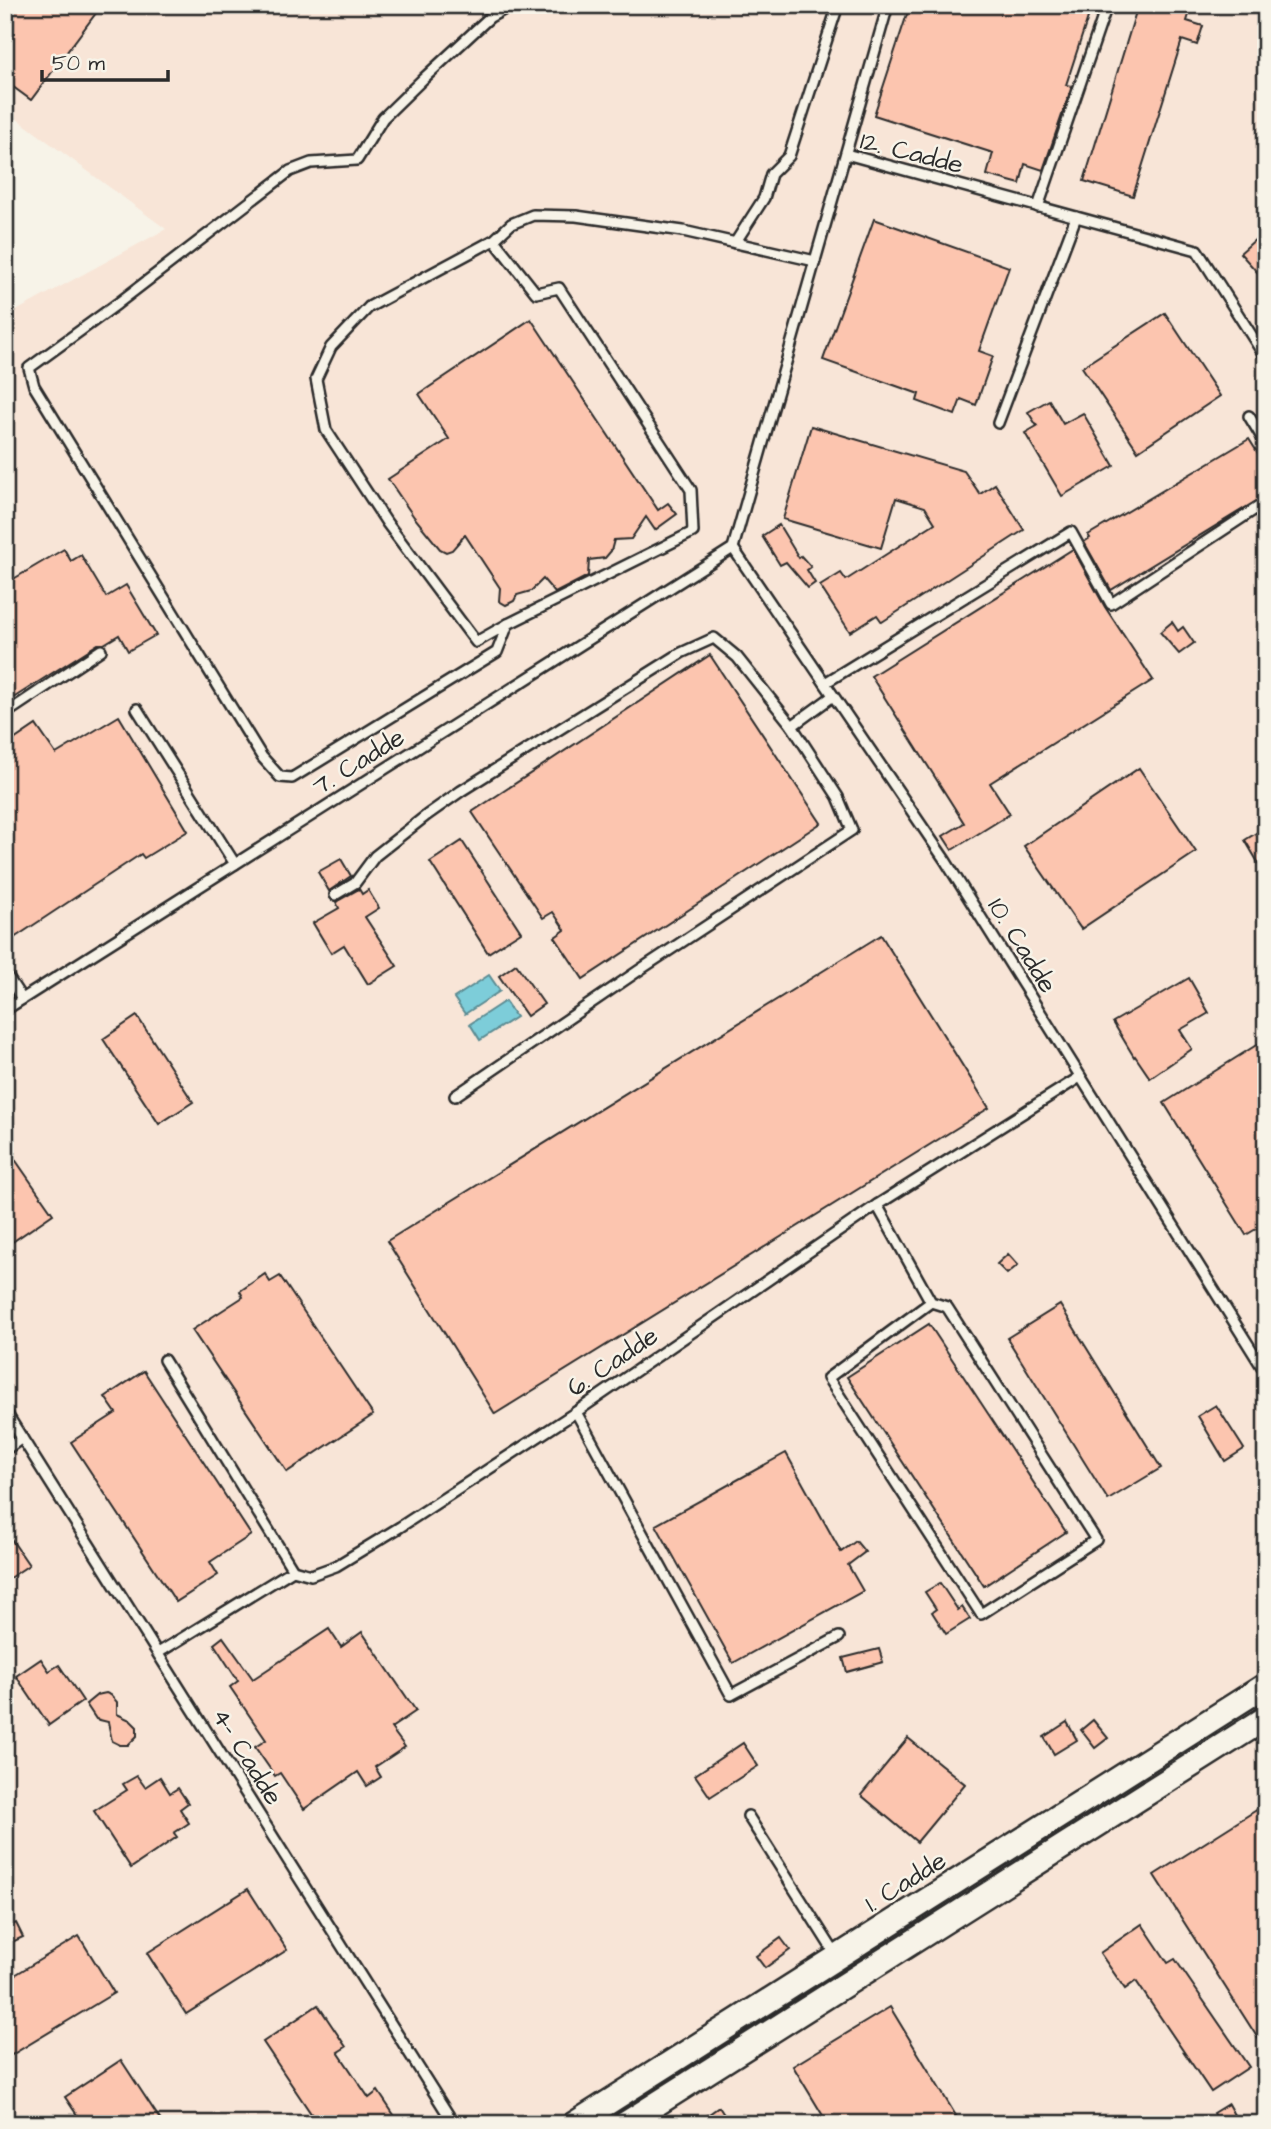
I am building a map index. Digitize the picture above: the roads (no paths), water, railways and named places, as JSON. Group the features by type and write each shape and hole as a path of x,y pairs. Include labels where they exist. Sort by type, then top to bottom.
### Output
{"street":[{"name":"1. Cadde","path":"574,2124 1266,1685"},
{"path":"625,2124 1266,1718"}],"lane":[{"path":"508,624 497,652 292,778 280,777 262,757 34,386 29,368 290,171 311,163 357,160 383,118 490,17 512,5"},
{"path":"735,243 764,198 771,174 789,156 838,5"},
{"path":"846,154 888,5"},
{"path":"1038,206 1107,5"},
{"name":"12. Cadde","path":"733,548 846,154 1197,250 1266,358"},
{"path":"494,240 536,293 559,288 691,490 693,532 476,642 387,523 326,430 316,379 331,347 369,307 494,240 511,224 533,215 576,216 683,231 815,261"},
{"path":"998,423 1076,217"},
{"path":"1249,416 1266,444"},
{"path":"825,683 1071,532 1111,604 1266,502"},
{"name":"10. Cadde","path":"733,548 945,860 1266,1373"},
{"name":"7. Cadde","path":"5,1010 733,548"},
{"path":"335,895 355,883 375,856 461,791 681,653 714,638 737,657 792,726 838,797 852,830 455,1096"},
{"path":"5,714 101,650"},
{"path":"792,726 833,696"},
{"path":"138,709 236,864"},
{"path":"5,973 22,999"},
{"name":"6. Cadde","path":"293,1570 311,1576 336,1566 497,1465 877,1205 1080,1077"},
{"path":"877,1205 932,1302 947,1307 1096,1540 981,1614 828,1378 932,1302"},
{"path":"158,1653 293,1570 164,1360"},
{"name":"4- Cadde","path":"5,1411 454,2124"},
{"path":"576,1412 731,1695 839,1637"},
{"path":"5,1450 23,1438"},
{"path":"748,1816 837,1957"}],"water":[{"path":"489,975 500,991 465,1014 454,998"},
{"path":"505,1001 516,1017 480,1040 470,1024"}]}
